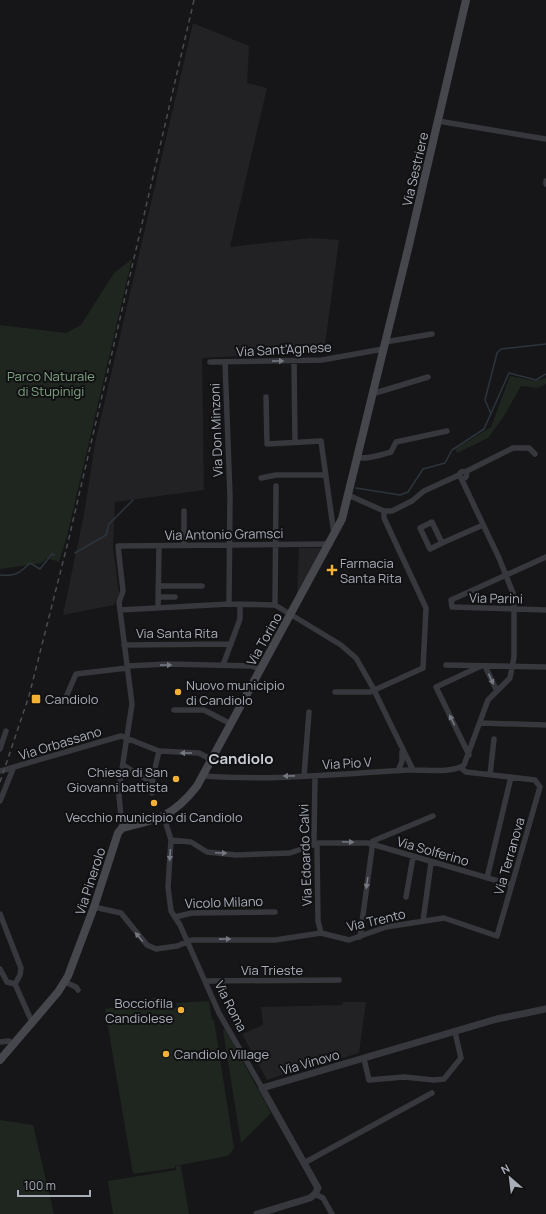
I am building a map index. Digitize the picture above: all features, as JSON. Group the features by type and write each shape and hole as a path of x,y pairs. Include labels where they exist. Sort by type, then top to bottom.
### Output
{"main road":[{"name":"Via Sestriere","path":"384,345 466,0"},
{"name":"Via Torino","path":"164,817 184,803 204,776 330,544 342,519 384,345"},
{"path":"122,828 164,817"},
{"name":"Via Pinerolo","path":"0,1060 65,982 94,908 118,833 122,828"}],"street":[{"path":"438,121 546,140"},
{"name":"Via Sant'Agnese","path":"210,362 328,360 432,334"},
{"path":"294,361 296,442"},
{"name":"Via Don Minzoni","path":"225,362 230,496 229,604"},
{"path":"372,394 428,377"},
{"path":"266,397 267,444 321,441 334,535"},
{"path":"357,457 362,459 381,455 391,452 396,442 447,431"},
{"path":"348,495 384,511 392,511 409,503 424,491 462,476 513,448 529,448 535,454"},
{"path":"261,478 276,475 326,475"},
{"path":"460,768 464,765 469,755 488,700 508,681 513,666 514,609 513,594 506,575 465,487 462,476"},
{"path":"275,605 276,486"},
{"path":"184,511 184,546"},
{"path":"335,692 374,691 423,668 426,608 384,518 384,511"},
{"path":"442,543 432,522 420,528 430,549 483,525"},
{"name":"Via Antonio Gramsci","path":"120,610 119,602 123,590 118,546 330,544"},
{"path":"158,608 159,546"},
{"path":"506,575 546,557"},
{"name":"Via Parini","path":"506,575 451,600 452,608 546,610"},
{"path":"158,586 202,586"},
{"path":"158,597 175,597"},
{"path":"122,828 119,795 132,704 120,610 229,604 275,605 341,645 351,654 365,672 413,770"},
{"path":"222,665 240,619 240,604"},
{"name":"Via Santa Rita","path":"124,645 231,644"},
{"path":"66,697 76,674 127,667 222,665 252,666 261,670"},
{"path":"446,665 546,667"},
{"path":"483,666 497,691"},
{"path":"469,755 436,687 483,666"},
{"path":"174,710 204,710 231,724"},
{"path":"304,776 309,712"},
{"path":"481,723 546,725"},
{"path":"0,749 6,731"},
{"name":"Via Orbassano","path":"0,771 13,769 121,736 127,738"},
{"path":"127,738 159,752 199,753 212,760"},
{"path":"490,775 494,739"},
{"path":"398,771 402,761 402,749"},
{"path":"152,793 151,782 154,776 159,752"},
{"path":"123,765 151,782"},
{"name":"Via Pio V","path":"204,776 315,776 413,770 454,770 460,768 466,772 534,780 538,782"},
{"path":"0,801 13,769"},
{"name":"Via Edoardo Calvi","path":"315,776 318,921 321,933"},
{"path":"487,878 511,777"},
{"name":"Via Terranova","path":"497,936 540,789 538,782"},
{"name":"Via Solferino","path":"373,844 373,841 433,816"},
{"name":"Via Roma","path":"164,817 171,840 168,899 175,917 220,1013 316,1184 318,1188 316,1194"},
{"name":"Via Solferino","path":"171,840 191,842 207,852 236,855 290,853 316,844 336,842 373,844 512,885"},
{"path":"360,937 373,844"},
{"path":"406,897 413,857"},
{"path":"423,921 431,862"},
{"name":"Via Trento","path":"94,908 121,913 150,948 162,948 192,940 259,938 276,940 321,933 349,940 386,927 444,918 497,936"},
{"name":"Vicolo Milano","path":"175,917 192,913 275,912"},
{"path":"0,914 21,968 20,975 15,984"},
{"path":"0,969 7,982 15,984"},
{"name":"Via Trieste","path":"204,981 339,980"},
{"path":"65,982 76,987 78,990"},
{"path":"15,984 32,1022"},
{"name":"Via Vinovo","path":"262,1088 506,1016 546,1009"},
{"path":"364,1059 369,1080 404,1077 434,1080 444,1079 462,1058 455,1032"},
{"path":"0,1042 9,1041 14,1044"},
{"path":"304,1162 432,1093"},
{"path":"257,1214 310,1198 316,1194 323,1198 332,1214"}],"shaded area":[{"path":"193,23 249,46 247,83 267,88 230,247 311,238 339,240 324,352 202,358 204,490 115,502 113,547 119,593 114,605 63,615 85,509 95,443"},
{"path":"299,548 324,548 297,596"},
{"path":"343,1002 366,1002 359,1053 320,1065 319,1062 267,1080 242,1034 263,1025 261,1007 342,1005"}],"green space":[{"name":"Parco Naturale di Stupinigi","path":"132,259 67,536 59,562 47,558 42,563 0,569 0,325 66,333 81,325 114,273"},
{"path":"510,376 535,381 546,378 546,384 538,388 521,386 504,416 488,438 457,453 455,449 491,427"},
{"name":"Candiolo Village","path":"156,997 157,1001 175,1008 177,1007 176,1003 209,1001 212,1020 214,1020 234,1148 228,1156 175,1166 175,1168 133,1174 105,1009 140,1003"},
{"path":"225,1029 271,1113 241,1143 223,1030"},
{"path":"0,1120 33,1125 54,1214 0,1214"},
{"path":"176,1166 181,1166 189,1214 113,1214 108,1181 176,1170"}],"waterway":[{"path":"491,414 485,400 497,353 501,349 546,344"},
{"path":"356,488 400,495 408,492 423,469 445,463 452,450 484,429 509,373 536,380 546,374"},
{"path":"75,553 106,535 109,524 133,500"},
{"path":"0,575 17,574 30,563 40,569 52,554 54,555"}],"railway":[{"path":"0,782 29,696 69,538 194,0"}],"place":[{"name":"Farmacia Santa Rita","path":"332,570"},
{"name":"Nuovo municipio di Candiolo","path":"178,692"},
{"name":"Candiolo","path":"36,699"},
{"name":"Chiesa di San Giovanni battista","path":"176,779"},
{"name":"Vecchio municipio di Candiolo","path":"154,803"},
{"name":"Bocciofila Candiolese","path":"181,1010"},
{"name":"Candiolo Village","path":"166,1054"}],"district":[{"name":"Candiolo","path":"241,758"}]}
